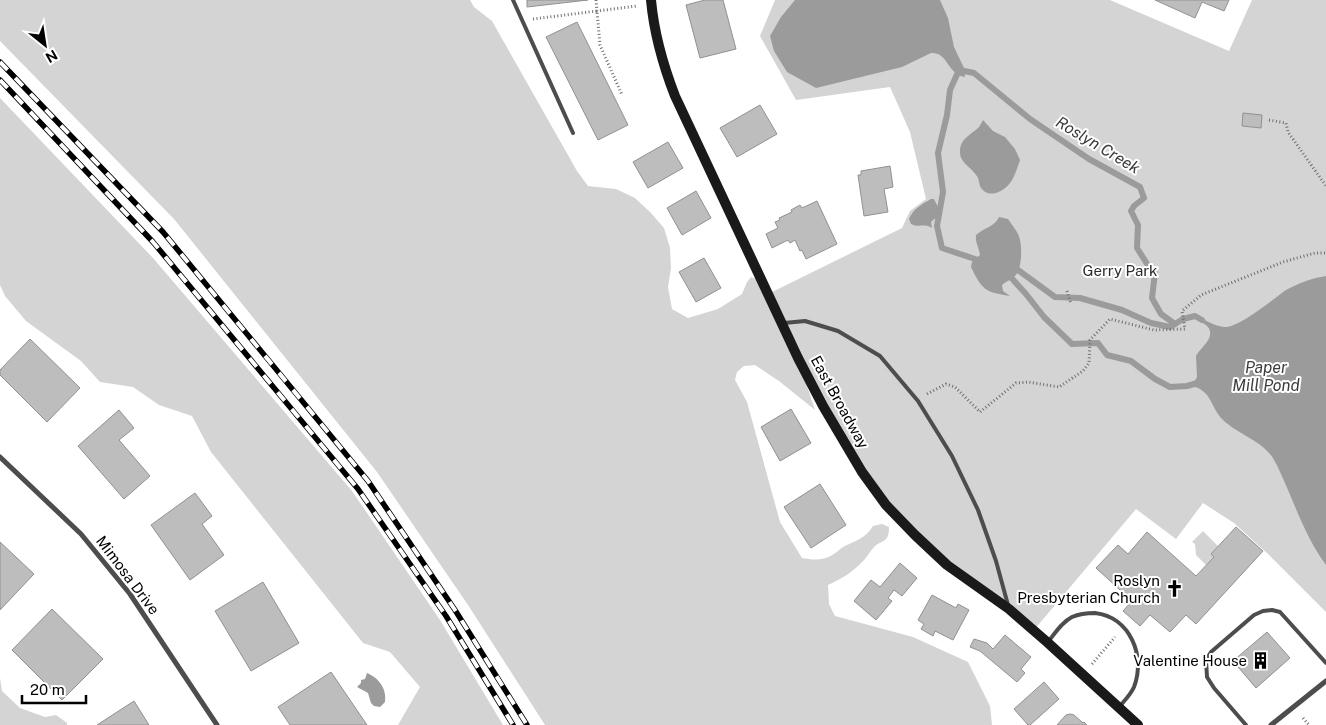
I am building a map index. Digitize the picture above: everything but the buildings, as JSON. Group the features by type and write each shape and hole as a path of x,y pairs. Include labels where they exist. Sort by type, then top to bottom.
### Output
{"main road":[{"name":"East Broadway","path":"651,2 657,38 674,96 781,323 823,406 862,472 886,505 947,565 1009,609 1138,725"}],"street":[{"name":"Mimosa Drive","path":"0,457 81,534 130,594 217,725"},
{"path":"1271,725 1326,682"}],"lane":[{"path":"513,0 573,133"},
{"path":"781,323 805,321 838,331 880,356 916,399 952,456 978,510 996,560 1009,609"},
{"path":"1246,725 1214,688 1205,669 1206,660 1211,652 1254,615 1263,611 1272,610 1280,612 1326,663"},
{"path":"1047,642 1072,617 1089,613 1105,614 1124,627 1131,636 1135,647 1137,674 1134,688 1119,708"}],"path":[{"path":"596,0 600,45 622,95"},
{"path":"522,20 651,2"},
{"path":"1269,120 1286,123 1288,132 1326,186"},
{"path":"916,399 946,384 955,387 980,412 1016,383 1028,382 1059,387 1083,371 1089,363 1090,340 1110,319 1154,330 1185,329 1182,311 1201,295 1283,262 1315,253 1326,254"},
{"path":"1067,291 1071,304"},
{"path":"1092,664 1124,627"},
{"path":"1303,718 1309,725"}],"green space":[{"name":"Gerry Park","path":"0,0 470,0 474,7 492,21 577,171 588,186 616,189 635,198 664,228 670,248 671,268 668,287 672,309 688,318 718,309 742,294 751,277 756,279 768,294 902,228 910,211 926,199 910,132 890,87 796,100 760,36 775,0 1110,0 1229,51 1252,0 1326,0 1326,612 1234,523 1203,503 1176,539 1136,509 1034,630 947,565 886,505 799,362 815,410 779,381 755,365 744,366 737,372 735,380 747,402 780,522 802,558 814,560 825,558 864,536 873,526 882,524 889,527 886,539 874,547 860,564 828,585 829,604 835,616 913,637 968,662 990,706 992,725 545,725 468,605 377,472 174,219 0,41"},
{"path":"0,98 153,258 352,491 440,620 503,725 398,725 420,687 390,652 363,643 211,452 192,416 159,405 133,387 100,382 81,361 26,321 5,296 0,285"},
{"path":"1203,531 1218,546 1211,554 1214,557 1206,565 1196,555 1195,544 1192,542"},
{"path":"0,678 2,691 20,708 45,717 56,715 67,725 0,725"}],"water":[{"path":"795,0 940,0 948,18 954,47 964,68 965,77 954,71 943,57 936,53 931,53 902,67 816,88 787,72 774,51 770,36 781,17"},
{"path":"983,120 993,131 1005,137 1015,149 1020,160 1009,184 1006,188 996,193 984,191 974,172 963,161 960,154 962,142 979,127"},
{"path":"931,199 934,199 941,213 931,222 932,228 911,224 909,219 913,212"},
{"path":"999,217 1008,219 1015,229 1021,244 1019,269 1014,277 1002,285 1003,291 1010,296 985,289 978,281 971,267 972,262 980,255 976,235 995,223"},
{"name":"Paper Mill Pond","path":"1326,276 1326,565 1305,529 1273,458 1262,446 1222,419 1207,395 1199,388 1192,386 1197,377 1196,356 1210,335 1208,327 1195,316 1220,326 1230,326 1247,318 1286,290 1306,281"},
{"path":"367,673 381,684 385,693 385,702 380,707 374,706 368,693 357,687 361,680 365,679"}],"waterway":[{"name":"Roslyn Creek","path":"958,69 974,73 1030,119 1089,159 1140,187 1144,198 1131,211 1138,225 1137,248 1155,273 1152,298 1161,314 1175,324"},
{"name":"Roslyn Creek","path":"959,70 950,90 947,115 938,153 943,192 937,226 942,248 981,261"},
{"name":"Roslyn Creek","path":"1010,269 1018,270 1055,297 1080,298 1122,310 1151,323 1170,327 1183,319 1195,316 1202,320"},
{"name":"Roslyn Creek","path":"1007,273 1044,317 1072,344 1098,343 1107,355 1131,361 1155,379 1170,387 1187,386 1201,382"}],"railway":[{"path":"0,62 163,232 368,481 455,610 527,725"},
{"path":"0,80 153,242 358,489 446,616 513,725"}],"place":[{"name":"Roslyn Presbyterian Church","path":"1174,589"},
{"name":"Valentine House","path":"1261,660"}]}
